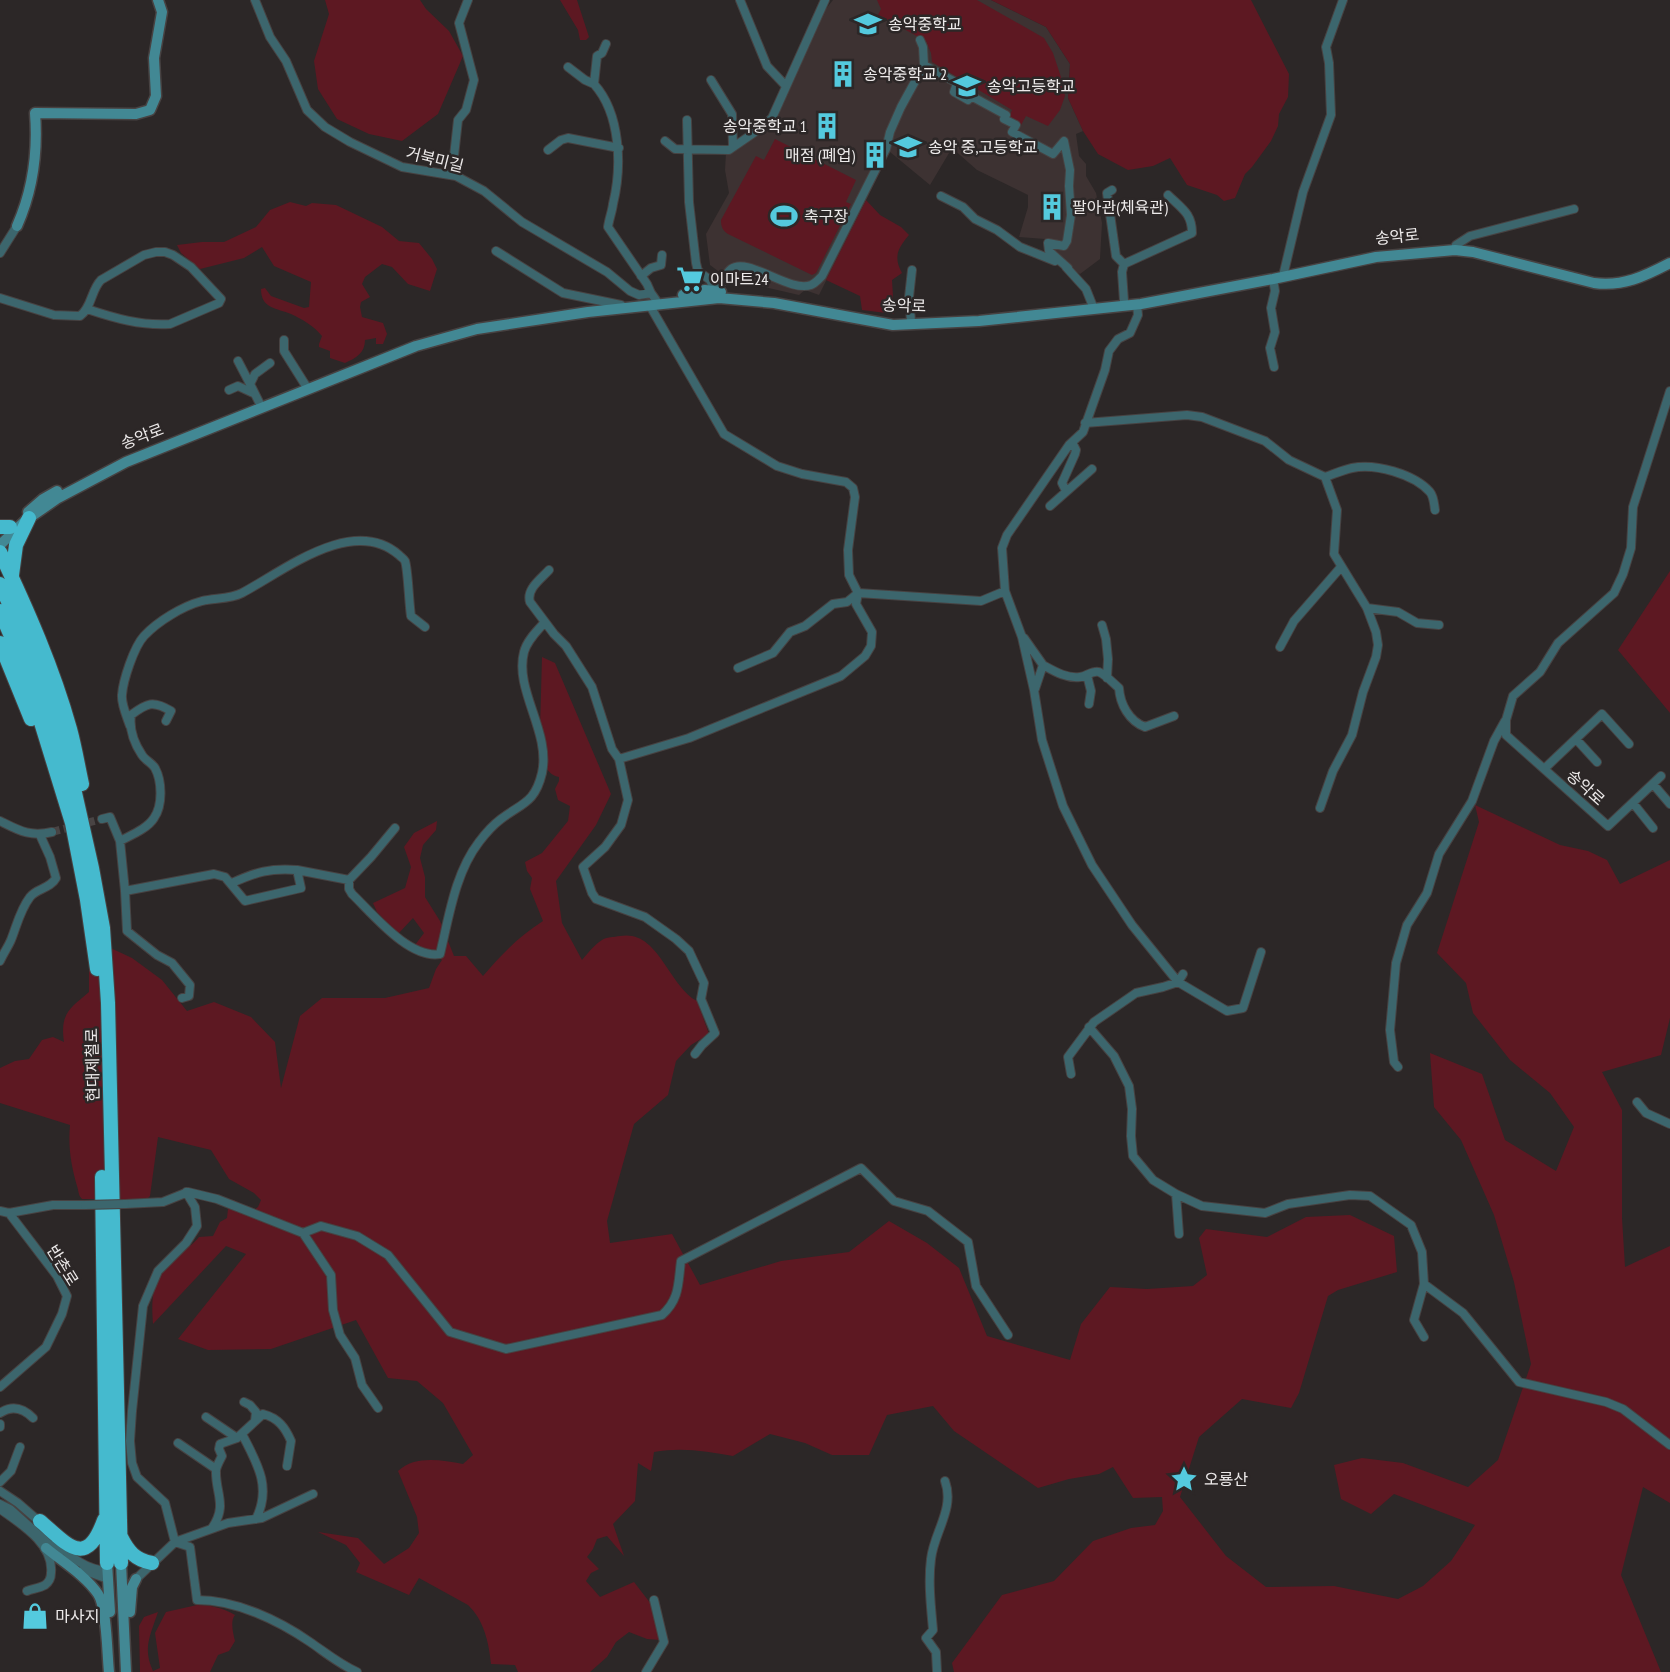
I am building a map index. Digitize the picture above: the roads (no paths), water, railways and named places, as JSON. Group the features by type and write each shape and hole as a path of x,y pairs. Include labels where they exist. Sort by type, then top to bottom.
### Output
{"highway":[{"path":"6,580 12,566 16,545 29,518"},
{"name":"현대제철로","path":"0,552 11,603 43,680 70,775 92,868 102,928 108,1003 122,1571"},
{"name":"현대제철로","path":"0,611 23,664 69,813 94,947 99,1001 108,1571"},
{"path":"0,643 37,735 94,947"},
{"path":"40,1521 70,1546 81,1550 93,1541 106,1515"},
{"path":"121,1537 133,1555 144,1562 152,1563"}],"main road":[{"path":"17,226 27,199 34,162 37,142 35,113 136,114 150,110 156,96 154,58 162,12 158,0"},
{"name":"송악로","path":"3,529 43,499 83,477 404,346 463,328 525,317 621,305 705,290 762,296 861,317 911,321 986,317 1212,287 1374,253 1456,245 1610,280 1645,271 1670,261"},
{"path":"0,545 29,518 58,498 126,462 416,346 477,329 652,300 705,298 735,298 774,303 860,320 902,325 979,321 1137,305 1376,257 1455,250 1473,252 1609,285 1628,282 1670,261"},
{"path":"46,1548 99,1594 104,1609 111,1672"},
{"path":"111,1672 108,1571 122,1571 126,1672"},
{"path":"131,1672 130,1599 136,1578"}],"street":[{"name":"거북미길","path":"255,0 270,37 286,61 307,110 325,127 402,168 456,176 484,191 522,222 607,272 630,291 652,300"},
{"path":"456,176 454,156 458,120 466,110 474,80 459,23 468,0"},
{"path":"740,0 767,66 785,86"},
{"path":"665,141 675,149 729,150 761,128 772,118 825,0"},
{"path":"1284,272 1303,192 1331,115 1329,63 1326,47 1343,0"},
{"path":"716,292 729,270 737,266 804,286 810,286 822,276 886,149 890,132 901,106 924,65 920,40"},
{"path":"594,84 597,56 606,44"},
{"path":"924,65 957,84 954,92 962,98 968,100 971,96 1006,115 1004,119 1016,125 1012,132 1053,154 1064,141 1070,170 1071,215 1067,241 1064,246 1048,243 1049,251 1086,289 1092,304"},
{"path":"568,67 594,84 603,93 611,115 619,148 614,204 608,227 641,276 724,435 777,466 802,474 846,482 853,488 855,497 848,550 849,575 858,593 856,604 872,632 871,646 865,656 841,676 689,738 619,759"},
{"path":"711,80 732,114 733,147"},
{"path":"687,120 689,202 696,263 698,271 711,280 716,292"},
{"path":"548,150 561,140 568,138 619,148"},
{"path":"1113,190 1107,193 1113,236 1116,256 1124,264"},
{"path":"1124,264 1192,233 1192,222 1188,214 1167,195"},
{"path":"941,196 963,207 975,219 997,230 1020,247 1046,255 1068,268"},
{"path":"1456,245 1470,236 1574,209"},
{"path":"0,253 17,226"},
{"name":"송악로","path":"496,251 563,293 621,305"},
{"path":"0,298 54,315 80,315 87,309 98,277 144,255 165,252 191,267 221,299 219,303 170,324 123,321 87,309"},
{"path":"641,276 651,268 661,265 662,255"},
{"path":"1124,264 1122,272 1125,300"},
{"path":"911,321 909,297 912,270"},
{"path":"1273,279 1275,291 1271,308 1275,332 1270,348 1274,367"},
{"path":"1137,305 1138,315 1130,333 1118,339 1109,351 1105,370 1083,432 1072,442 1007,535 1002,548 1005,591 1020,632 1034,690 1042,740 1063,806 1099,875 1132,925 1178,982 1227,1011 1244,1008 1261,952"},
{"path":"284,340 284,351 306,386"},
{"path":"238,361 260,405"},
{"path":"249,384 255,374 270,363"},
{"path":"229,390 238,386 255,394"},
{"path":"1398,1067 1394,1062 1390,1030 1396,963 1407,925 1426,893 1439,854 1472,801 1494,741 1506,720 1513,696 1539,672 1558,644 1614,592 1623,574 1631,548 1633,507 1670,391"},
{"path":"1085,423 1187,414 1202,417 1265,441 1289,460 1325,477 1354,468 1386,469 1410,477 1430,492 1435,510"},
{"path":"1066,491 1062,483 1076,450 1072,442"},
{"path":"1050,506 1092,468"},
{"path":"1320,808 1333,771 1352,735 1378,645 1367,608 1334,554 1337,510 1325,477"},
{"path":"120,841 137,832 154,818 160,800 160,784 154,768 142,756 129,726 121,697 127,674 143,637 160,623 182,609 201,601 239,595 328,546 355,539 374,541 398,553 405,561 411,616 425,627"},
{"path":"1280,647 1294,621 1341,567"},
{"path":"549,570 530,590 528,597 545,622 566,646 592,687 612,749 619,759 628,800 621,825 605,847 583,867 596,899 645,917 676,939 688,951 704,983 701,999 715,1034 695,1054"},
{"path":"738,668 773,653 790,632 805,626 833,604 847,602 858,593 981,601 1005,591"},
{"path":"1367,608 1398,612 1417,623 1439,625"},
{"path":"395,828 371,858 349,880 349,889 410,947 423,953 440,954 464,866 478,843 500,820 526,804 542,776 544,762 541,737 525,685 524,653 530,640 545,622"},
{"path":"1102,624 1107,649 1107,678"},
{"path":"1020,632 1043,664 1053,671 1070,677 1094,672 1101,673 1119,688 1120,699 1137,724 1145,727 1174,716"},
{"path":"1034,690 1043,664"},
{"path":"1087,675 1091,691 1089,704"},
{"path":"129,726 131,715 146,704 160,704 171,711 166,721"},
{"name":"송악로","path":"1544,769 1602,714 1629,744"},
{"name":"송악로","path":"1506,720 1506,735 1608,826 1661,776"},
{"path":"1576,739 1597,762"},
{"path":"1653,784 1670,804"},
{"path":"1633,803 1653,828"},
{"path":"102,819 110,817 120,841 127,931 179,970 190,985 189,996 182,998"},
{"path":"0,821 17,830 40,835 52,832"},
{"path":"0,961 27,902 36,891 52,884 56,878 40,835"},
{"path":"232,883 258,872 278,869 297,870 349,880"},
{"path":"125,891 214,874 225,877 232,883 245,901 301,888 297,870"},
{"path":"1071,1074 1068,1057 1089,1027 1136,993 1178,982 1183,974"},
{"path":"1089,1027 1114,1056 1129,1086 1133,1156 1152,1180 1202,1206 1264,1213 1288,1204 1350,1195 1370,1196 1411,1226 1422,1252 1424,1284 1414,1320 1424,1337"},
{"path":"1637,1102 1646,1113 1670,1124"},
{"path":"303,1233 321,1226 357,1236 388,1255 450,1332 506,1349 662,1315 670,1308 677,1296 681,1261 861,1168 894,1201 928,1211 968,1242 976,1286 1008,1335"},
{"path":"176,1542 165,1503 136,1477 130,1441 143,1306 158,1270 186,1243 197,1226 195,1207 186,1192"},
{"path":"0,1211 9,1213 53,1205 163,1202 186,1192 217,1199 303,1233 331,1275 333,1310 340,1335 355,1358 362,1385 378,1408"},
{"path":"1176,1194 1179,1233"},
{"name":"반촌로","path":"0,1387 46,1347 62,1314 67,1296 57,1276 9,1213"},
{"path":"1424,1284 1463,1313 1520,1382 1606,1402 1623,1409 1670,1445"},
{"path":"244,1402 256,1412 255,1421"},
{"path":"0,1413 6,1409 17,1408 25,1410 33,1418"},
{"path":"212,1528 218,1520 221,1506 216,1469 222,1456 219,1449 220,1444 240,1436 263,1414 271,1416 280,1422 291,1441 287,1466"},
{"path":"206,1417 240,1436 257,1465 264,1493 262,1506 256,1519"},
{"path":"177,1443 216,1469"},
{"path":"0,1482 11,1471 20,1447"},
{"path":"937,1672 936,1652 926,1638 933,1630 931,1559 948,1503 945,1481"},
{"path":"0,1491 40,1521 51,1537 70,1556 92,1569 108,1571"},
{"path":"122,1571 136,1578 176,1542 228,1523 262,1518 313,1494"},
{"path":"0,1504 10,1509 73,1565 108,1571"},
{"path":"0,1509 46,1548 51,1558 51,1577 46,1584 27,1591"},
{"path":"176,1542 190,1548 197,1600 223,1603 269,1618 290,1628 328,1656 357,1672"},
{"path":"646,1672 664,1642 654,1600"}],"tunnel":[{"path":"52,832 102,819"}],"place":[{"name":"송악중학교","path":"868,24"},
{"name":"송악중학교 2","path":"843,74"},
{"name":"송악고등학교","path":"967,86"},
{"name":"송악중학교 1","path":"827,126"},
{"name":"송악 중,고등학교","path":"908,147"},
{"name":"매점 (폐업)","path":"875,155"},
{"name":"팔아관(체육관)","path":"1052,207"},
{"name":"축구장","path":"784,216"},
{"name":"이마트24","path":"690,279"},
{"name":"오룡산","path":"1184,1479"},
{"name":"마사지","path":"35,1616"}]}
